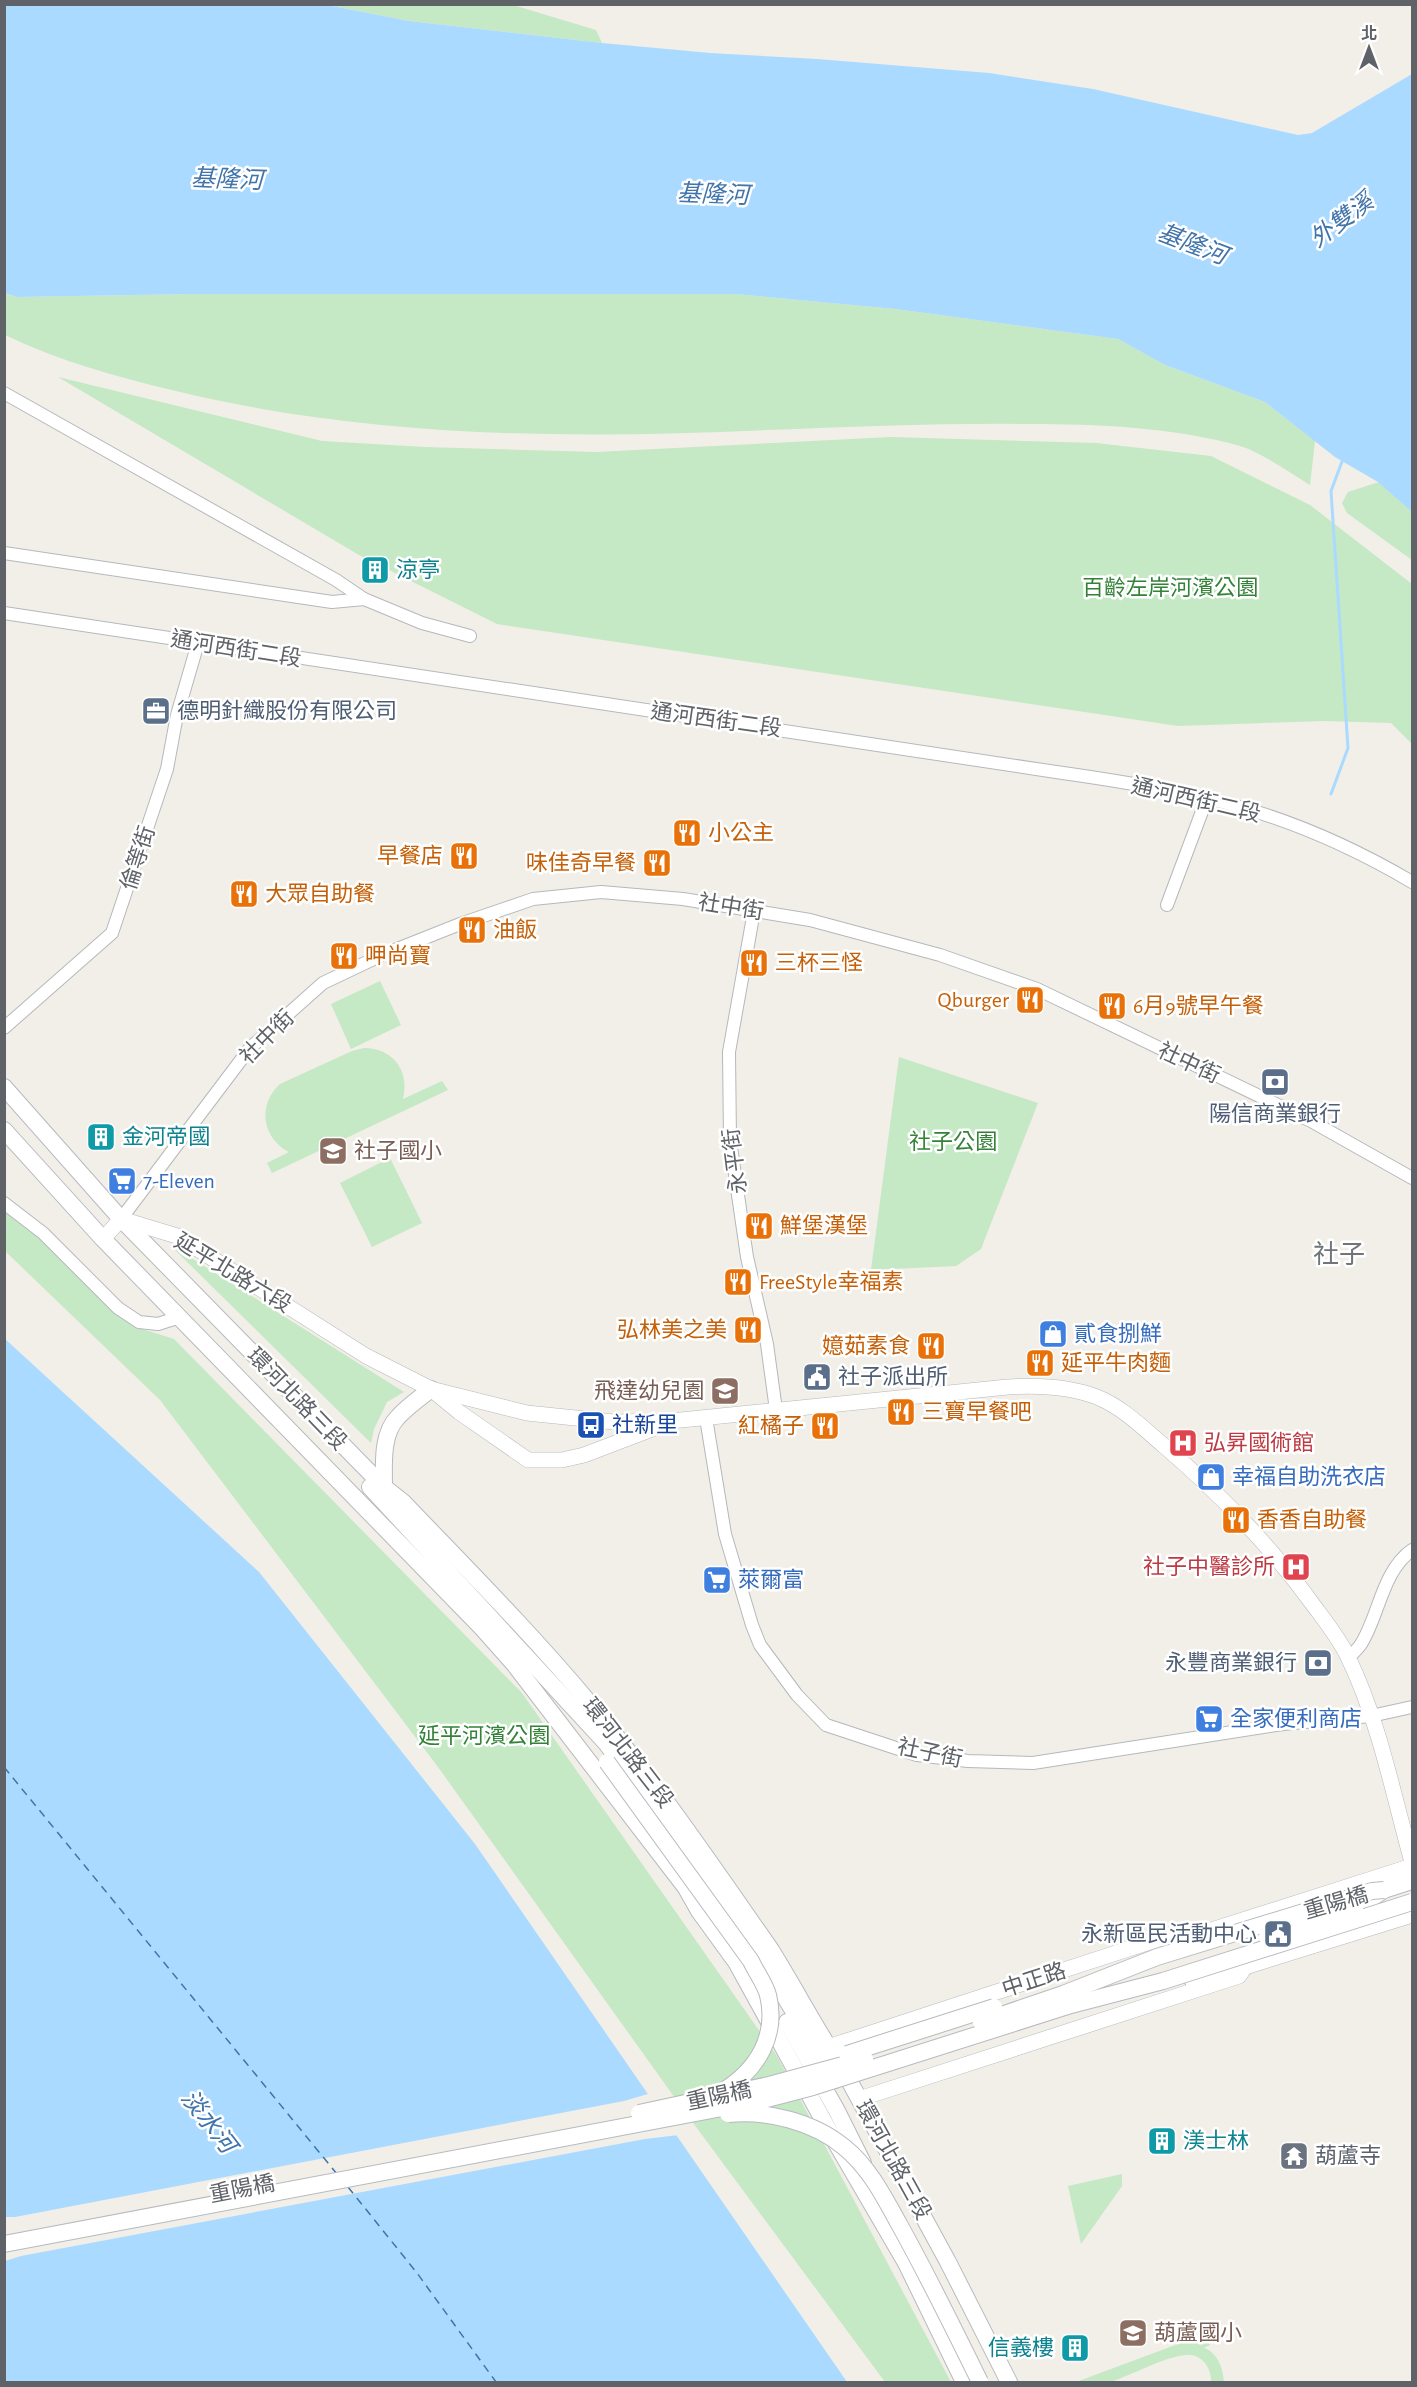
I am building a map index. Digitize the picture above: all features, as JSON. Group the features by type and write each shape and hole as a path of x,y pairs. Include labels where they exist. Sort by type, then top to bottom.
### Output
{"main road":[{"path":"4,1087 121,1219"},
{"path":"4,1130 103,1239 127,1241 142,1250 381,1499 606,1743 747,1934 838,2075 837,2111 832,2136"},
{"name":"環河北路三段","path":"121,1219 384,1487 403,1502 518,1623 591,1704 652,1780 771,1950 828,2048 838,2075 859,2099 948,2262 1009,2382"},
{"name":"環河北路三段","path":"103,1239 482,1628 554,1713 686,1888 699,1911 736,1962 832,2136 906,2263 964,2382"},
{"path":"384,1487 386,1443 390,1429 397,1418 431,1389"},
{"path":"554,1713 581,1732 607,1762 751,1961 768,1994 770,2025 766,2045 757,2060 738,2082 713,2097"},
{"name":"重陽橋","path":"4,2233 713,2097 811,2081 853,2063 1063,1994 1157,1957 1413,1881"},
{"path":"686,1888 705,1905 767,1984 799,2046 837,2111 898,2235 906,2263"},
{"path":"1355,1909 1384,1890"},
{"path":"838,2075 1355,1909 1367,1908 1404,1897 1413,1900"},
{"name":"重陽橋","path":"4,2244 728,2108 811,2081 1163,1981 1413,1900"},
{"path":"811,2081 842,2056 1143,1959 1170,1945"},
{"path":"811,2081 845,2086 1180,1981 1193,1981 1245,1967"},
{"path":"632,2126 733,2114 764,2116 789,2119 816,2129 844,2147 867,2171 881,2192 937,2292 980,2382"}],"street":[{"path":"4,393 336,580 364,599 422,623 470,636"},
{"path":"4,553 332,602 364,599"},
{"name":"通河西街二段","path":"4,613 1056,772 1207,798 1270,817 1312,833 1370,857 1413,882"},
{"name":"倫等街","path":"4,1028 112,933 167,769 177,715 198,644"},
{"path":"1167,905 1207,798"},
{"name":"社中街","path":"121,1219 250,1048 323,983 382,955 460,924 533,899 601,892 683,899 810,920 940,955 1037,989 1308,1120 1413,1178"},
{"name":"永平街","path":"754,911 729,1052 730,1140 747,1257 767,1344 776,1410"},
{"path":"4,1203 42,1233 118,1308 139,1322 158,1324 180,1317"},
{"path":"103,1239 121,1219"},
{"name":"延平北路六段","path":"121,1219 177,1236 366,1356 431,1389 459,1412 528,1460 562,1460 584,1455 671,1421"},
{"name":"延平北路六段","path":"431,1389 531,1414 614,1422 706,1418 1025,1386 1070,1389 1098,1397 1132,1418 1208,1484 1290,1573 1339,1641 1371,1716 1413,1864"},
{"name":"社子街","path":"706,1418 725,1534 752,1625 760,1645 797,1695 826,1725 917,1755 968,1761 1033,1763 1283,1724 1371,1716"},
{"path":"1348,1658 1361,1645 1396,1568 1413,1550"},
{"path":"1371,1716 1413,1707"},
{"name":"中正路","path":"828,2048 1161,1938 1170,1945 1413,1864"},
{"path":"1331,1893 1345,1936"},
{"path":"859,2099 1167,2001 1239,1976 1245,1967 1413,1915"}],"green space":[{"path":"327,5 513,5 596,30 602,43 409,21"},
{"path":"4,293 17,297 191,294 736,294 895,309 1118,339 1165,365 1265,402 1315,441 1310,485 1266,458 1240,446 1188,435 1108,426 963,424 693,433 544,434 470,432 322,418 249,407 176,391 110,374 46,353 5,335"},
{"name":"百齡左岸河濱公園","path":"58,377 322,441 425,447 596,452 891,437 1096,443 1211,456 1310,505 1412,584 1412,744 1391,723 1324,721 1178,726 497,624 359,555"},
{"path":"1379,482 1412,512 1412,560 1347,513 1342,503 1348,492"},
{"path":"380,981 401,1025 351,1049 331,1004"},
{"path":"364,1048 383,1052 397,1063 404,1079 403,1099 442,1081 448,1090 272,1173 267,1163 289,1152 280,1146 268,1130 266,1111 273,1092 280,1084 352,1051"},
{"name":"社子公園","path":"899,1057 1038,1103 981,1249 956,1266 871,1270"},
{"path":"390,1158 422,1223 372,1247 340,1183"},
{"name":"延平河濱公園","path":"4,1201 15,1207 139,1328 174,1339 522,1693 777,2056 951,2382 885,2382 685,2112 438,1767 160,1400 5,1251"},
{"path":"177,1249 404,1392 387,1402 374,1429 371,1443 175,1250"},
{"path":"1122,2174 1122,2186 1081,2244 1068,2186"},
{"path":"1205,2334 1210,2345 1204,2348 1213,2353 1219,2362 1224,2382 1211,2382 1210,2372 1205,2362 1196,2356 1186,2355 1168,2359 1110,2382 1076,2382"}],"water":[{"path":"4,5 327,5 409,21 602,43 989,73 1093,89 1298,135 1312,133 1412,74 1412,512 1378,482 1335,457 1265,402 1165,365 1118,339 895,309 736,294 191,294 17,297 5,293"},
{"name":"淡水河","path":"4,1338 259,1572 475,1844 847,2382 5,2382"}],"pier":[{"path":"651,2093 679,2135 645,2139 21,2256 5,2261 5,2217 15,2217 624,2101"}],"waterway":[{"path":"1331,794 1348,748 1331,491 1343,459"}],"ferry route":[{"path":"4,1767 337,2174"},
{"path":"348,2187 417,2273 496,2382"}],"place":[{"name":"涼亭","path":"375,570"},
{"name":"德明針織股份有限公司","path":"156,711"},
{"name":"小公主","path":"687,833"},
{"name":"早餐店","path":"464,856"},
{"name":"味佳奇早餐","path":"657,863"},
{"name":"大眾自助餐","path":"244,894"},
{"name":"油飯","path":"472,930"},
{"name":"呷尚寶","path":"344,956"},
{"name":"三杯三怪","path":"754,963"},
{"name":"Qburger","path":"1030,1000"},
{"name":"6月9號早午餐","path":"1112,1006"},
{"name":"陽信商業銀行","path":"1275,1082"},
{"name":"金河帝國","path":"101,1137"},
{"name":"社子國小","path":"333,1151"},
{"name":"7-Eleven","path":"122,1181"},
{"name":"鮮堡漢堡","path":"759,1226"},
{"name":"FreeStyle幸福素","path":"738,1282"},
{"name":"弘林美之美","path":"748,1330"},
{"name":"貳食捌鮮","path":"1053,1334"},
{"name":"嬑茹素食","path":"931,1346"},
{"name":"延平牛肉麵","path":"1040,1363"},
{"name":"社子派出所","path":"817,1377"},
{"name":"飛達幼兒園","path":"725,1391"},
{"name":"三寶早餐吧","path":"901,1412"},
{"name":"社新里","path":"591,1425"},
{"name":"紅橘子","path":"825,1426"},
{"name":"弘昇國術館","path":"1183,1443"},
{"name":"幸福自助洗衣店","path":"1211,1477"},
{"name":"香香自助餐","path":"1236,1520"},
{"name":"社子中醫診所","path":"1296,1567"},
{"name":"萊爾富","path":"717,1580"},
{"name":"永豐商業銀行","path":"1318,1663"},
{"name":"全家便利商店","path":"1209,1719"},
{"name":"永新區民活動中心","path":"1278,1934"},
{"name":"渼士林","path":"1162,2141"},
{"name":"葫蘆寺","path":"1294,2156"},
{"name":"葫蘆國小","path":"1133,2333"},
{"name":"信義樓","path":"1075,2348"}],"district":[{"name":"社子","path":"1339,1255"}],"water label":[{"name":"基隆河","path":"227,180"},
{"name":"基隆河","path":"713,195"},
{"name":"外雙溪","path":"1342,221"},
{"name":"基隆河","path":"1192,245"}]}
